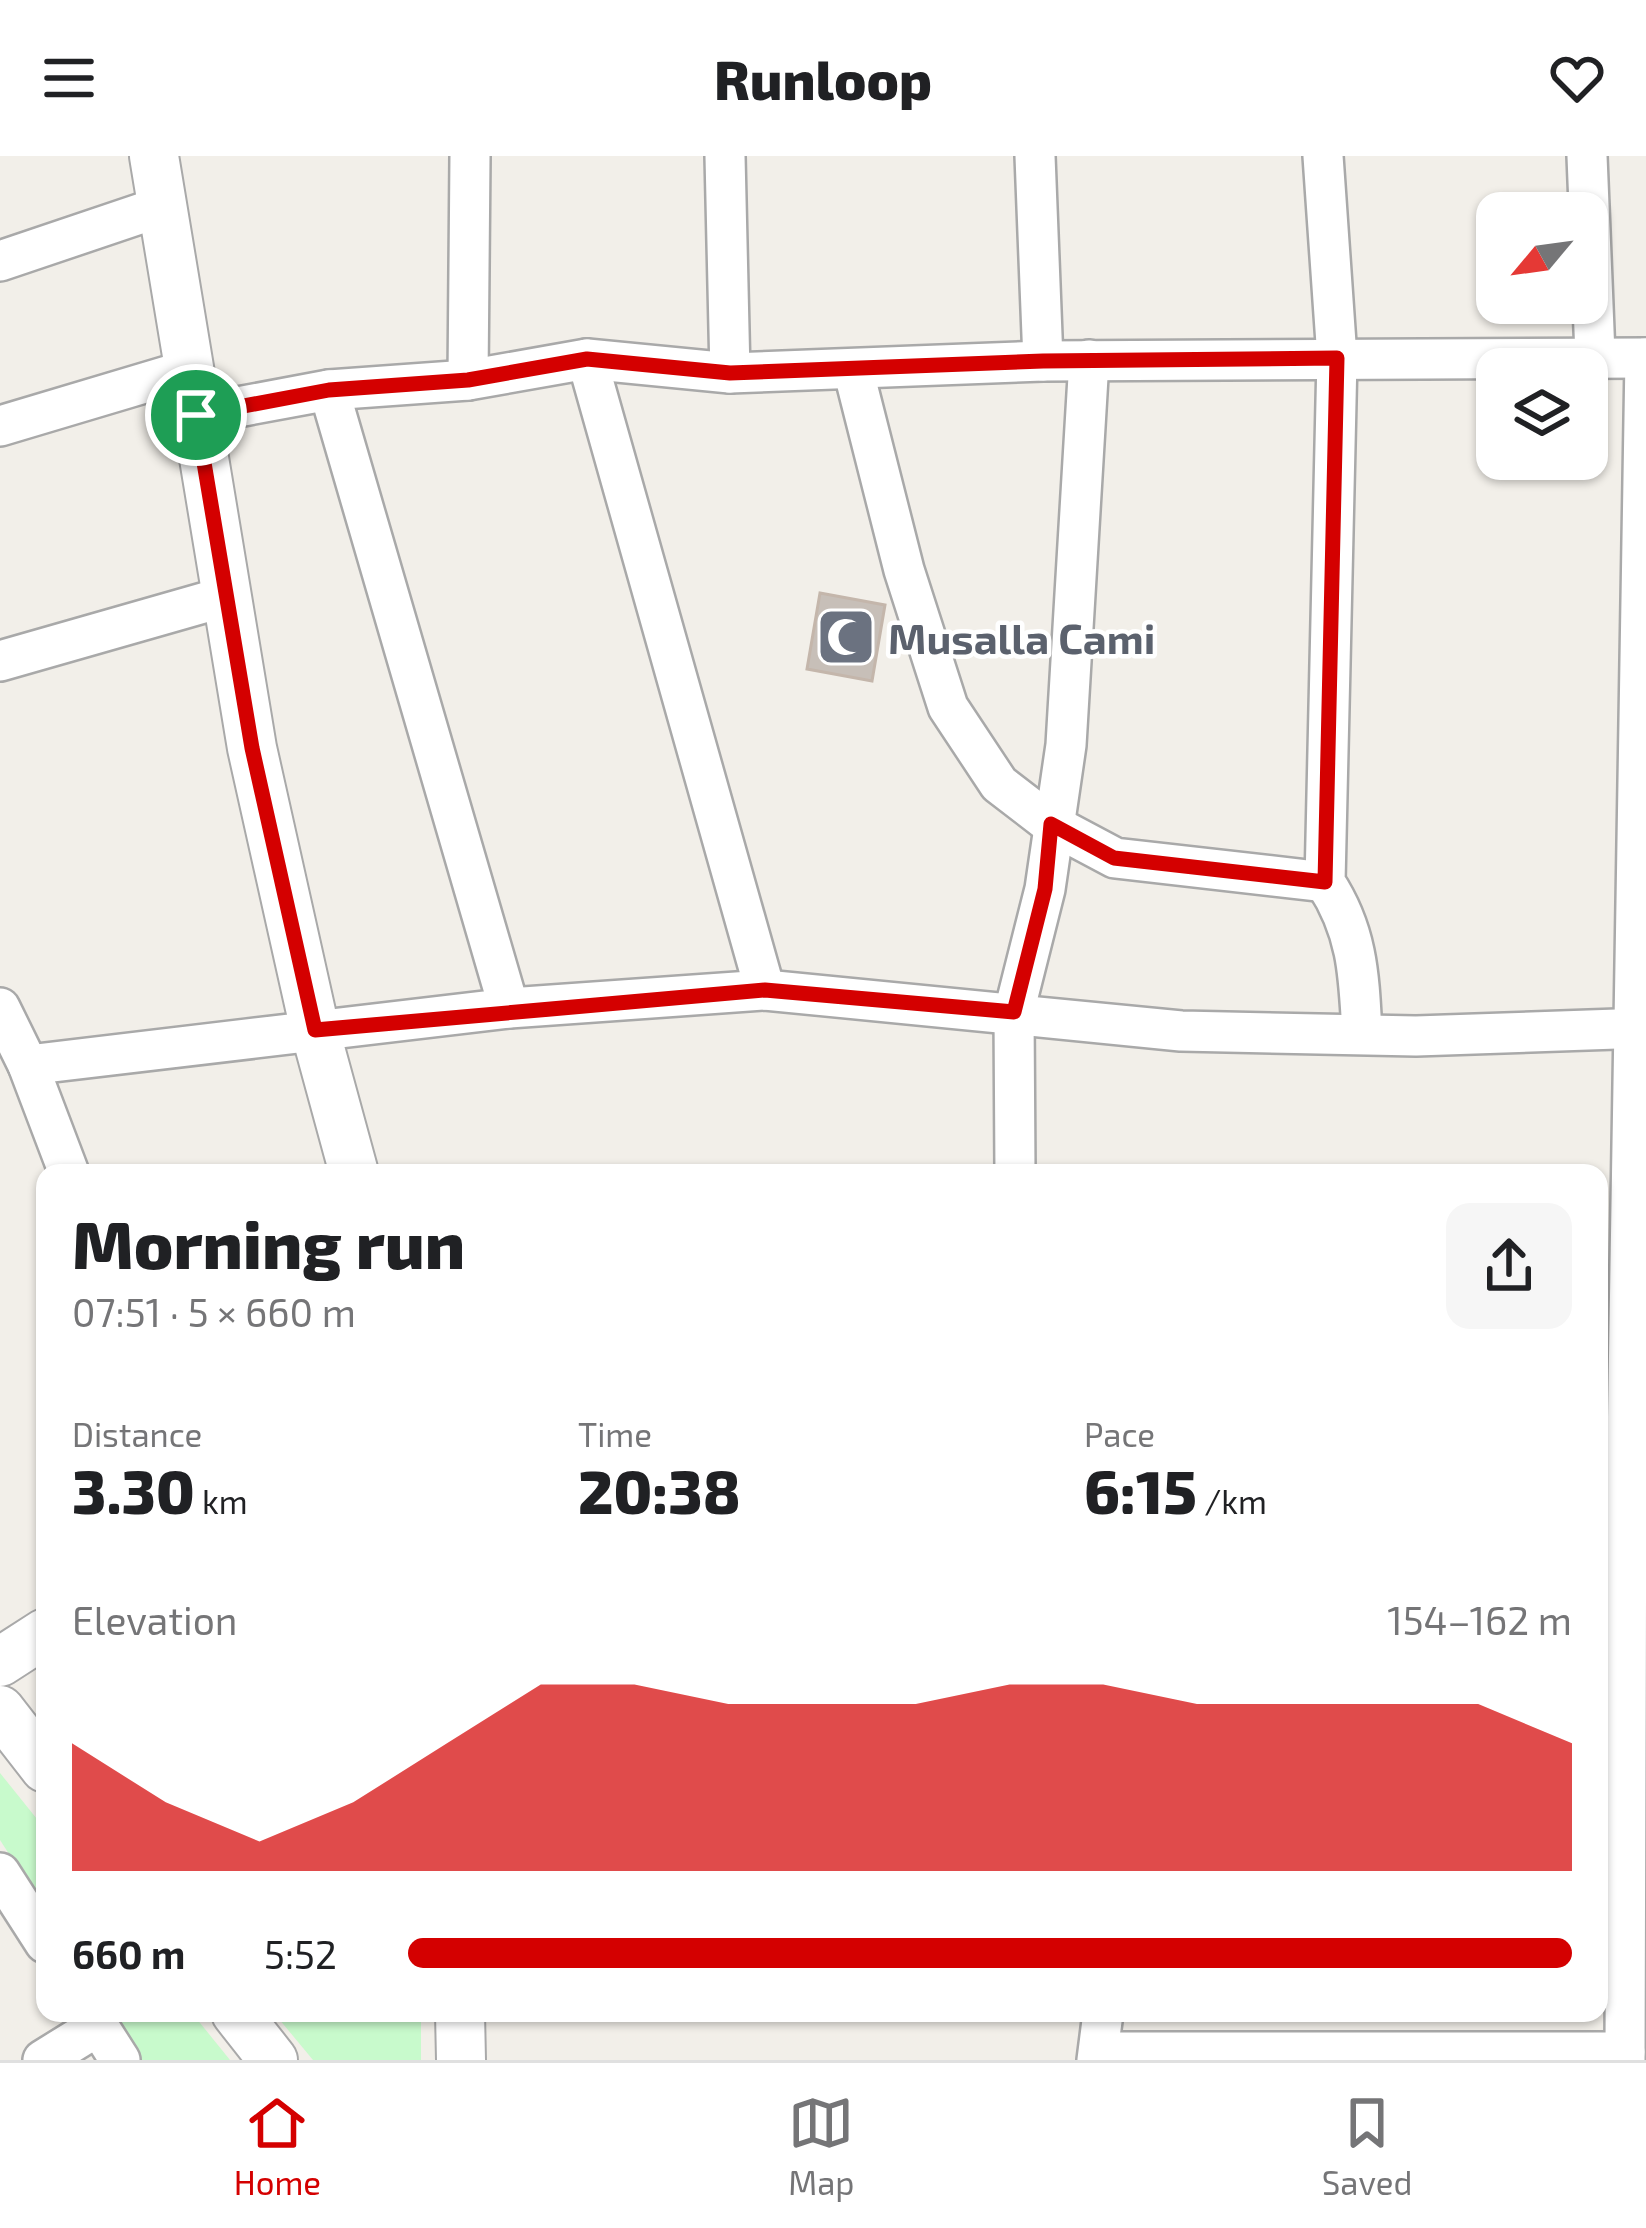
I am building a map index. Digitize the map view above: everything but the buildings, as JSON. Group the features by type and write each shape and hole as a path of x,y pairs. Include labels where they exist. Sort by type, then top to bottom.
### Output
{"street":[{"path":"154,156 224,597 315,1030 352,1164"},
{"path":"468,380 470,156"},
{"path":"724,156 730,373"},
{"path":"1035,156 1043,361"},
{"path":"1323,156 1337,358 1325,882 1347,914 1358,953 1362,1034"},
{"path":"1587,156 1595,348"},
{"path":"0,261 164,206"},
{"path":"0,426 193,392 329,390 468,380 587,359 730,373 1043,361 1476,356"},
{"path":"1100,2042 1468,2056 1625,2056 1612,1760 1640,1027 1646,358 1608,356"},
{"path":"587,359 765,990"},
{"path":"1015,1164 1014,1012 1045,889 1066,745 1089,360"},
{"path":"853,369 904,570 948,706 999,784 1051,824 1114,858 1325,882"},
{"path":"329,390 509,1009"},
{"path":"0,661 224,597"},
{"path":"28,1065 509,1009 765,990 1181,1031 1362,1034 1640,1027"},
{"path":"4,1023 28,1065 66,1164"},
{"path":"0,1662 36,1639"},
{"path":"0,1710 36,1756"},
{"path":"0,1873 36,1929"},
{"path":"43,2060 91,2022"},
{"path":"95,2022 120,2060"},
{"path":"243,2022 273,2060"},
{"path":"460,2022 461,2060"}],"green space":[{"path":"0,1773 36,1818 36,1896 0,1840"},
{"path":"118,2022 199,2022 230,2060 142,2060"},
{"path":"281,2022 421,2022 421,2060 313,2060"}],"place":[{"name":"Musalla Cami","path":"846,637"}],"route":[{"path":"1337,358 1325,882 1114,858 1051,824 1045,889 1014,1012 765,990 509,1009 315,1030 252,748 196,415 329,390 468,380 587,359 730,373 1043,361 1337,358"}]}
